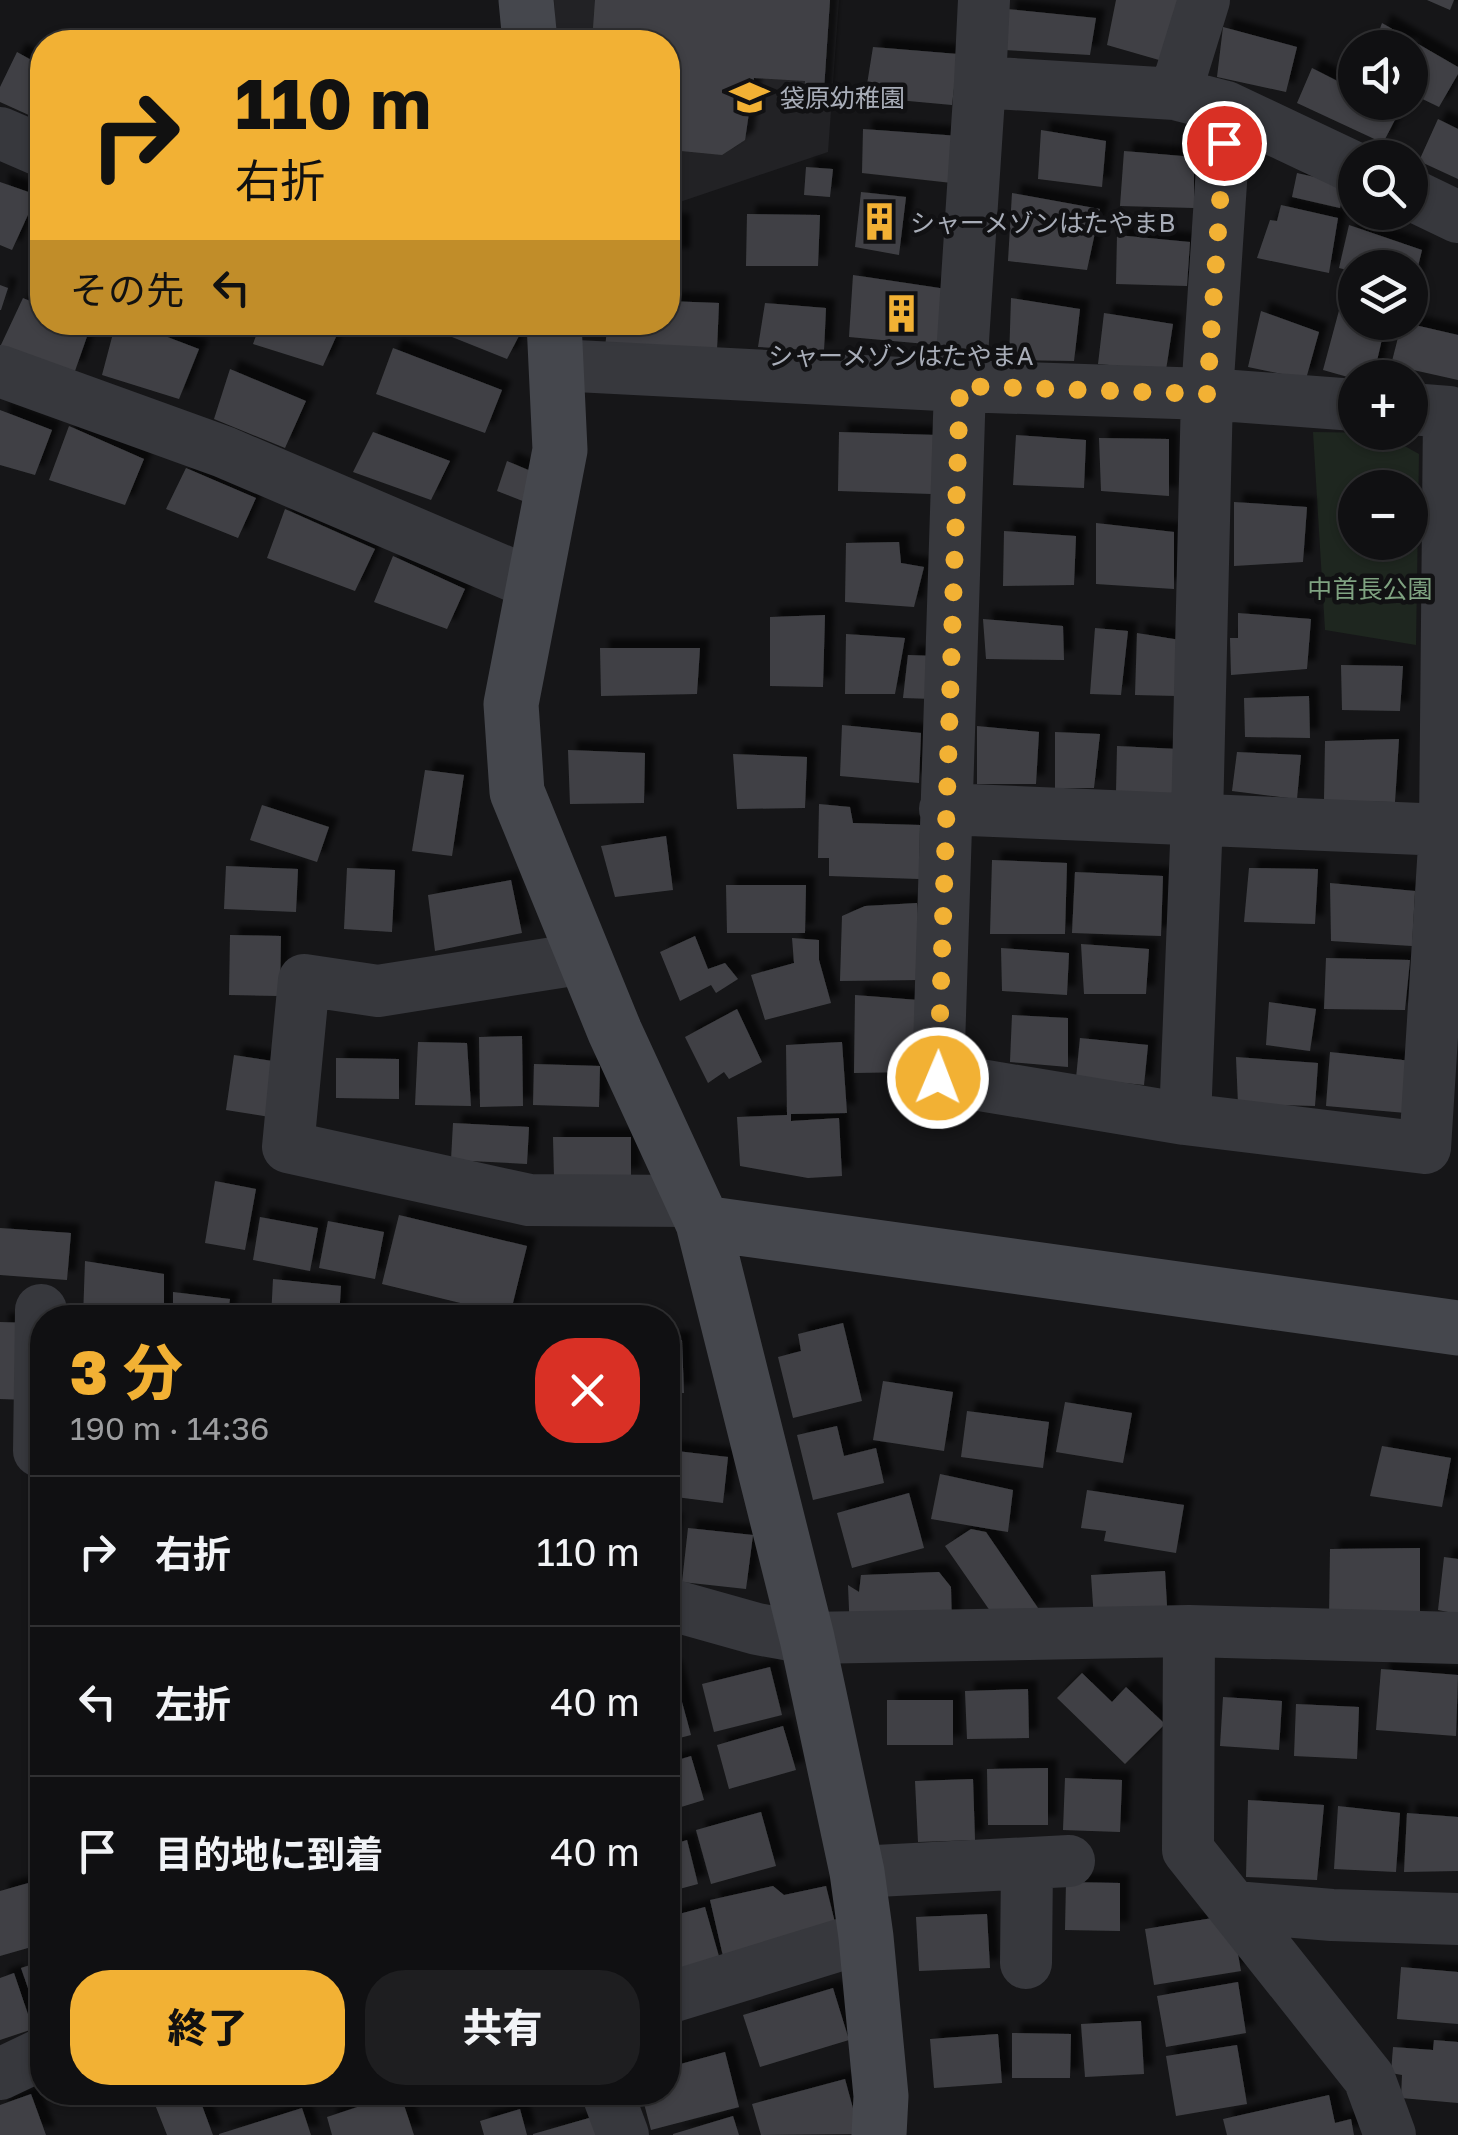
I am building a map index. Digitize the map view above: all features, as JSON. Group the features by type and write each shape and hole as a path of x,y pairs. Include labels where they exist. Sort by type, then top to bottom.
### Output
{"street":[{"path":"526,0 529,30"},
{"path":"984,0 960,386 938,1078 1184,1119 1425,1148 1444,830 1453,560 1450,412 1428,410"},
{"path":"1175,94 1204,0"},
{"path":"980,82 1175,94 1226,107 1338,160"},
{"path":"1184,1119 1207,394 1226,107"},
{"path":"0,133 30,146"},
{"path":"1428,202 1458,216"},
{"path":"879,2135 880,2096 866,1936 856,1872 807,1638 698,1212 585,958 517,792 511,704 560,450 555,344 960,386 1207,394 1338,404"},
{"path":"0,371 224,452 533,584"},
{"path":"945,809 1444,830"},
{"path":"585,958 378,991 304,980 288,1147 529,1200 698,1212 1458,1328"},
{"path":"27,1448 30,1418"},
{"path":"680,1607 807,1638 1189,1631 1458,1638"},
{"path":"1189,1631 1188,1850 1369,2078 1390,2135"},
{"path":"856,1872 1048,1862 1026,1963"},
{"path":"1235,1907 1458,1919"},
{"path":"680,1994 866,1936"},
{"path":"0,2074 30,2060"},
{"path":"612,2105 623,2135"}],"shaded area":[{"name":"袋原幼稚園","path":"554,0 839,0 828,152 680,202 680,30 555,30"}],"green space":[{"name":"中首長公園","path":"1313,432 1338,432 1338,450 1412,450 1419,454 1419,470 1338,470 1338,560 1417,560 1416,645 1325,630"}],"building":[{"path":"595,0 830,0 823,105 804,104 805,81 754,78 745,140 722,155 680,151 680,30 593,30"},
{"path":"1116,0 1186,0 1166,62 1107,45"},
{"path":"1427,0 1454,0 1450,10"},
{"path":"1007,9 1096,18 1090,55 1004,50"},
{"path":"1223,27 1297,47 1286,92 1217,77"},
{"path":"873,47 958,54 952,105 865,97"},
{"path":"1428,50 1458,67 1458,74 1439,107 1428,102"},
{"path":"17,52 30,59 30,116 0,102 0,87"},
{"path":"1312,68 1338,81 1338,120 1395,120 1385,140 1377,140 1297,103"},
{"path":"1438,119 1458,129 1458,179 1428,165 1428,141"},
{"path":"863,129 959,136 952,183 862,173"},
{"path":"1041,130 1106,141 1102,187 1038,179"},
{"path":"1124,151 1194,157 1194,208 1120,206"},
{"path":"806,167 833,169 830,197 804,195"},
{"path":"1297,173 1338,182 1338,208 1292,197"},
{"path":"0,182 30,193 30,210 12,250 0,245"},
{"name":"シャーメゾンはたやまB","path":"861,192 906,197 899,255 855,247"},
{"path":"1012,193 1100,209 1087,270 1008,261"},
{"path":"1281,205 1338,218 1329,273 1257,258 1270,220 1277,221"},
{"path":"747,214 820,215 818,266 746,266"},
{"path":"1348,230 1364,230 1422,250 1343,250"},
{"path":"1117,235 1190,242 1187,286 1116,284"},
{"name":"シャーメゾンはたやまA","path":"853,275 953,290 948,346 849,337"},
{"path":"0,285 8,288 1,310 0,310"},
{"path":"23,298 30,301 30,335 88,335 75,371 0,347"},
{"path":"1011,298 1080,309 1074,361 1009,360"},
{"path":"680,301 719,303 717,350 604,355 606,335 680,335"},
{"path":"765,303 826,308 824,351 758,347"},
{"path":"1261,311 1319,332 1306,379 1248,367"},
{"path":"1104,313 1173,324 1166,370 1098,364"},
{"path":"1338,314 1338,340 1382,340 1377,360 1338,360 1338,374 1323,370"},
{"path":"1428,328 1458,335 1458,380 1428,373 1428,360 1392,360 1397,340 1428,340"},
{"path":"113,335 162,335 199,349 179,399 102,375"},
{"path":"256,335 337,335 323,366 253,344"},
{"path":"447,335 519,335 507,359"},
{"path":"393,348 502,390 485,433 376,394"},
{"path":"230,369 306,401 285,448 214,419"},
{"path":"0,410 52,430 35,475 0,465"},
{"path":"69,426 144,459 125,505 49,480"},
{"path":"373,432 450,461 431,500 353,472"},
{"path":"839,432 937,435 932,494 838,491"},
{"path":"1016,435 1086,440 1084,488 1013,485"},
{"path":"1099,438 1169,439 1169,496 1101,491"},
{"path":"507,461 545,477 533,505 497,491"},
{"path":"186,468 256,498 238,538 166,509"},
{"path":"1234,502 1307,507 1303,562 1234,566"},
{"path":"285,509 375,549 355,591 267,558"},
{"path":"1096,523 1174,532 1174,589 1096,584"},
{"path":"1004,531 1076,536 1074,585 1003,586"},
{"path":"899,542 901,563 924,567 914,607 845,602 846,543"},
{"path":"393,556 465,589 447,629 374,602"},
{"path":"1238,613 1311,619 1307,669 1231,675 1230,638 1238,638"},
{"path":"825,615 823,687 770,686 770,617"},
{"path":"983,619 1063,626 1064,660 986,659"},
{"path":"1095,628 1128,631 1121,695 1090,694"},
{"path":"1137,633 1180,640 1177,696 1135,695"},
{"path":"846,634 905,638 895,694 845,694"},
{"path":"600,648 700,648 697,694 601,696"},
{"path":"908,655 936,656 933,699 903,698"},
{"path":"1341,665 1403,666 1400,711 1342,710"},
{"path":"1309,696 1310,738 1245,737 1244,698"},
{"path":"842,725 921,733 919,783 840,776"},
{"path":"977,726 1039,732 1036,784 977,784"},
{"path":"1055,732 1100,734 1094,788 1055,788"},
{"path":"1399,739 1395,802 1324,801 1325,741"},
{"path":"1117,746 1178,749 1172,800 1116,793"},
{"path":"568,750 645,753 644,803 570,804"},
{"path":"1237,752 1301,755 1297,799 1232,791"},
{"path":"733,754 807,757 805,808 737,809"},
{"path":"425,770 464,775 452,856 412,851"},
{"path":"819,804 850,807 853,823 920,825 919,879 829,876 829,858 818,858"},
{"path":"262,805 329,827 317,862 250,840"},
{"path":"666,836 673,890 615,897 601,846"},
{"path":"992,860 1067,863 1065,934 990,934"},
{"path":"226,866 298,869 296,912 224,909"},
{"path":"347,868 395,870 392,932 344,929"},
{"path":"1249,868 1318,869 1315,924 1244,922"},
{"path":"1075,872 1163,876 1161,936 1072,933"},
{"path":"511,880 522,933 435,951 428,895"},
{"path":"1330,883 1415,891 1412,946 1331,941"},
{"path":"726,885 806,885 805,933 727,933"},
{"path":"917,903 922,980 840,981 842,916 865,906"},
{"path":"230,935 281,936 280,996 229,995"},
{"path":"695,936 708,969 725,963 738,979 716,993 711,985 680,1001 660,952"},
{"path":"792,938 819,940 819,960 831,1003 765,1020 751,975 794,963"},
{"path":"1081,944 1149,949 1146,994 1084,994"},
{"path":"1001,948 1069,953 1067,995 1002,991"},
{"path":"1326,958 1410,960 1405,1010 1324,1009"},
{"path":"855,995 918,1000 914,1072 854,1073"},
{"path":"1269,1002 1316,1009 1310,1051 1266,1045"},
{"path":"737,1009 762,1062 729,1079 724,1072 708,1083 685,1037"},
{"path":"1012,1015 1068,1018 1068,1067 1010,1062"},
{"path":"522,1036 523,1106 480,1107 479,1037"},
{"path":"1080,1038 1148,1045 1144,1085 1076,1078"},
{"path":"418,1042 467,1043 471,1106 415,1105"},
{"path":"842,1042 847,1113 791,1114 791,1121 839,1118 842,1176 808,1178 740,1166 737,1117 787,1115 786,1045"},
{"path":"1330,1052 1412,1061 1406,1113 1326,1106"},
{"path":"234,1055 285,1063 276,1118 226,1110"},
{"path":"1236,1057 1318,1063 1315,1106 1238,1104"},
{"path":"336,1058 399,1059 399,1099 336,1098"},
{"path":"534,1064 600,1066 599,1107 533,1105"},
{"path":"453,1123 529,1127 527,1164 451,1160"},
{"path":"553,1137 631,1137 631,1177 554,1177"},
{"path":"215,1181 256,1189 245,1250 205,1243"},
{"path":"399,1215 527,1246 512,1305 469,1305 382,1284"},
{"path":"260,1217 318,1228 310,1271 253,1260"},
{"path":"328,1221 384,1232 375,1279 319,1268"},
{"path":"0,1228 71,1233 67,1280 0,1275"},
{"path":"85,1261 164,1274 164,1305 83,1305"},
{"path":"273,1279 341,1286 340,1305 272,1305"},
{"path":"173,1292 230,1299 229,1305 173,1305"},
{"path":"0,1322 30,1323 28,1400 0,1399"},
{"path":"843,1323 862,1401 793,1418 778,1357 801,1351 798,1334"},
{"path":"680,1340 682,1340 684,1393 680,1393"},
{"path":"883,1381 953,1392 944,1451 873,1440"},
{"path":"1065,1402 1132,1413 1123,1463 1056,1452"},
{"path":"967,1411 1049,1422 1043,1468 961,1457"},
{"path":"837,1426 844,1456 876,1448 884,1483 813,1500 797,1435"},
{"path":"1382,1446 1451,1458 1442,1507 1370,1496"},
{"path":"680,1451 728,1457 723,1503 680,1498"},
{"path":"940,1474 1013,1490 1008,1532 931,1519"},
{"path":"1087,1490 1184,1505 1176,1553 1104,1541 1106,1531 1081,1528"},
{"path":"909,1493 924,1548 852,1568 837,1513"},
{"path":"688,1528 753,1535 746,1589 682,1582"},
{"path":"971,1529 986,1532 1038,1608 1004,1631 945,1546"},
{"path":"1420,1548 1420,1619 1329,1618 1330,1549"},
{"path":"1444,1557 1458,1559 1458,1614 1438,1610"},
{"path":"1165,1571 1168,1624 1094,1620 1091,1575"},
{"path":"939,1572 951,1587 952,1629 850,1633 848,1585 859,1592 861,1575"},
{"path":"770,1667 782,1715 714,1732 702,1684"},
{"path":"1381,1669 1458,1675 1456,1736 1376,1730"},
{"path":"1082,1673 1112,1702 1126,1687 1165,1724 1125,1764 1057,1698"},
{"path":"1028,1689 1029,1738 967,1739 965,1691"},
{"path":"680,1695 691,1735 680,1738"},
{"path":"1223,1697 1282,1701 1279,1750 1220,1746"},
{"path":"887,1700 953,1700 953,1745 887,1745"},
{"path":"1296,1704 1359,1707 1357,1759 1294,1756"},
{"path":"783,1726 796,1770 729,1789 717,1745"},
{"path":"691,1756 704,1800 680,1807 680,1759"},
{"path":"1048,1768 1048,1825 988,1825 987,1769"},
{"path":"1065,1778 1122,1780 1120,1832 1063,1830"},
{"path":"973,1779 975,1840 918,1842 915,1781"},
{"path":"1248,1800 1324,1805 1317,1880 1246,1877"},
{"path":"1338,1806 1400,1813 1396,1872 1334,1869"},
{"path":"761,1812 776,1866 711,1884 696,1830"},
{"path":"1407,1813 1458,1817 1458,1871 1404,1872"},
{"path":"687,1840 698,1884 680,1889 680,1842"},
{"path":"1066,1882 1120,1883 1120,1931 1065,1930"},
{"path":"30,1883 30,1947 0,1956 0,1891"},
{"path":"773,1886 784,1895 826,1886 840,1943 726,1969 710,1900"},
{"path":"705,1907 720,1960 680,1972 680,1914"},
{"path":"987,1914 990,1968 919,1971 916,1917"},
{"path":"1231,1915 1241,1971 1154,1985 1145,1929"},
{"path":"30,1965 30,1994 21,1968"},
{"path":"1401,1967 1458,1972 1458,2024 1397,2019"},
{"path":"14,1973 30,2030 0,2040 0,1978"},
{"path":"1238,1982 1246,2033 1166,2047 1157,1996"},
{"path":"833,1988 849,2040 760,2067 743,2015"},
{"path":"1141,2021 1144,2074 1085,2077 1081,2024"},
{"path":"1012,2033 1071,2034 1070,2078 1012,2078"},
{"path":"998,2034 1002,2083 934,2088 930,2039"},
{"path":"1434,2040 1458,2042 1458,2103 1401,2098 1402,2075 1391,2073 1393,2047 1433,2050"},
{"path":"1237,2045 1247,2104 1176,2116 1166,2056"},
{"path":"725,2052 739,2107 651,2130 644,2105 680,2105 680,2064"},
{"path":"845,2079 860,2134 761,2135 752,2104"},
{"path":"30,2094 30,2105 35,2105 46,2135 0,2135 0,2105"},
{"path":"1329,2095 1335,2123 1351,2119 1354,2135 1227,2135 1223,2119"},
{"path":"155,2105 202,2105 213,2135 167,2135"},
{"path":"364,2105 404,2105 414,2135 332,2135 327,2117"},
{"path":"302,2108 311,2135 219,2135 219,2134"},
{"path":"520,2109 527,2135 484,2135 480,2121"},
{"path":"603,2114 609,2135 533,2135 533,2134"},
{"path":"733,2116 739,2135 673,2135 673,2134"}],"place":[{"name":"袋原幼稚園","path":"750,97"},
{"name":"シャーメゾンはたやまB","path":"880,222"},
{"name":"シャーメゾンはたやまA","path":"901,314"}],"route":[{"path":"938,1078 960,386 1207,394 1224,143"}]}
